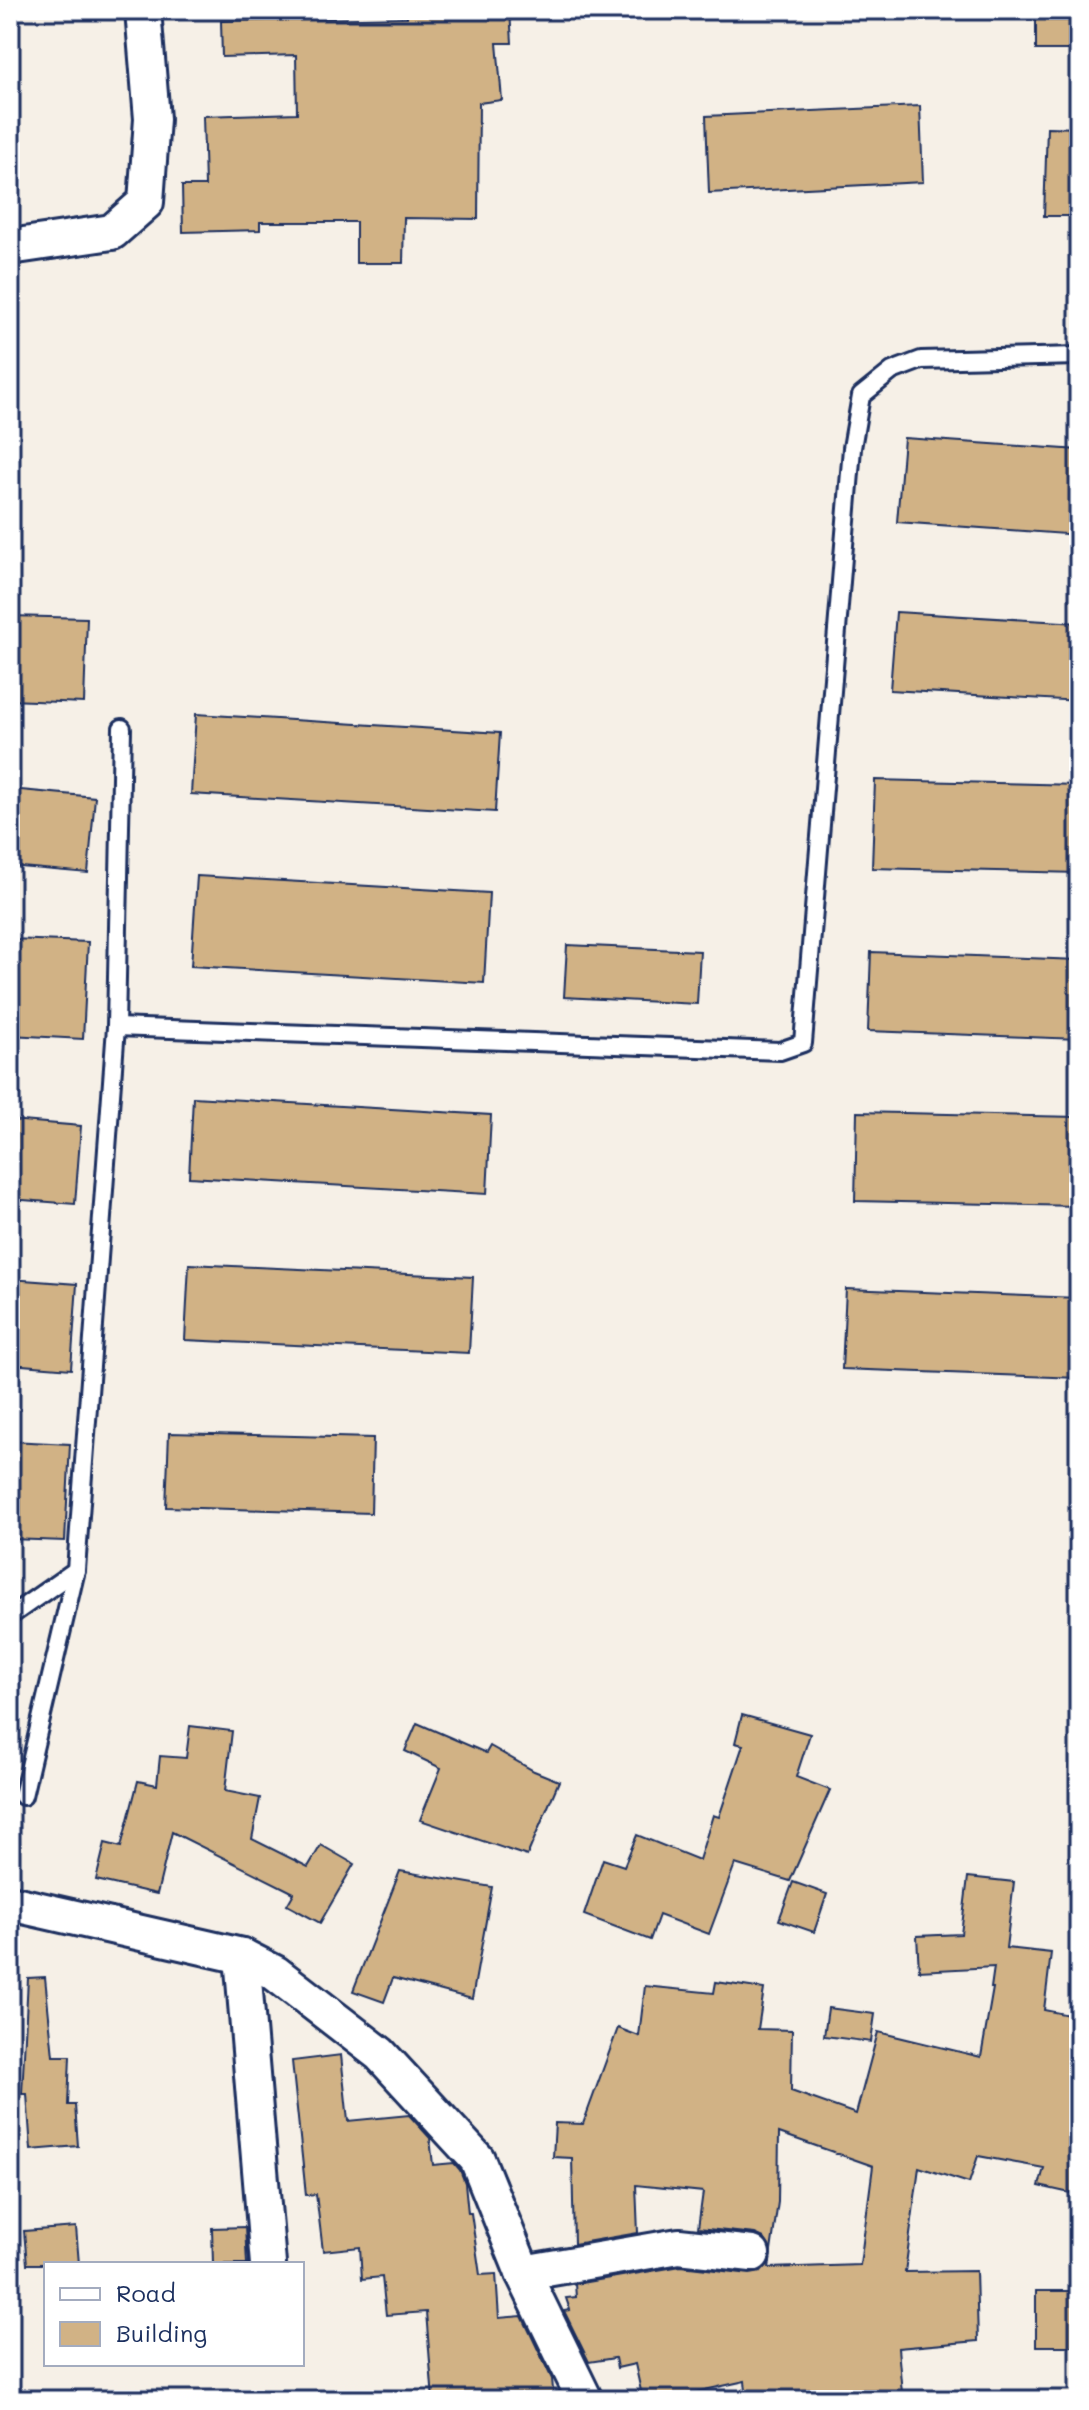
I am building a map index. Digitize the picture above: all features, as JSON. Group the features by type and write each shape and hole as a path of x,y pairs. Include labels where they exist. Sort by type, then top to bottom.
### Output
{"street":[{"path":"10,247 112,232 146,202 152,119 143,10"},
{"path":"10,1903 242,1956 275,1973 380,2054 477,2159 523,2273 585,2400"},
{"path":"242,1956 268,2262"},
{"path":"523,2273 679,2246 752,2254"}],"lane":[{"path":"116,1027 780,1051 803,1043 850,464 861,396 892,371 921,360 1079,356"},
{"path":"23,1796 76,1570 116,1027 122,728"},
{"path":"10,1616 76,1570"}],"building":[{"path":"407,10 510,10 512,43 497,43 502,100 479,103 478,219 404,218 403,263 356,263 356,222 260,222 260,230 183,232 182,186 205,186 203,116 297,113 296,55 222,57 221,21 407,17"},
{"path":"1036,10 1079,10 1079,50 1036,50"},
{"path":"920,106 923,182 709,193 706,116"},
{"path":"1047,127 1079,128 1079,216 1044,216"},
{"path":"904,438 1079,450 1079,535 897,522"},
{"path":"896,612 1079,623 1079,701 890,690"},
{"path":"10,616 87,618 84,703 10,700"},
{"path":"196,714 500,733 495,812 191,794"},
{"path":"875,780 1079,785 1079,873 872,868"},
{"path":"10,789 95,797 88,873 10,866"},
{"path":"197,876 489,893 484,983 191,966"},
{"path":"10,939 88,942 83,1039 10,1035"},
{"path":"567,945 700,951 697,1004 564,997"},
{"path":"871,952 1079,960 1079,1039 868,1031"},
{"path":"193,1097 491,1115 487,1194 189,1177"},
{"path":"857,1112 1079,1117 1079,1206 855,1201"},
{"path":"10,1120 81,1126 75,1204 10,1199"},
{"path":"189,1264 473,1277 469,1353 185,1340"},
{"path":"10,1279 77,1284 71,1369 10,1364"},
{"path":"846,1289 1079,1298 1079,1378 842,1369"},
{"path":"169,1433 373,1438 371,1513 166,1507"},
{"path":"10,1441 70,1444 65,1541 10,1539"},
{"path":"742,1715 810,1734 796,1777 830,1790 790,1881 735,1864 709,1934 659,1915 650,1940 584,1915 603,1859 624,1866 637,1835 699,1860 713,1815 719,1817 743,1745 735,1743"},
{"path":"417,1723 486,1753 490,1746 559,1781 527,1856 420,1820 441,1768 405,1751"},
{"path":"190,1726 232,1731 225,1791 260,1798 252,1839 308,1867 321,1845 354,1864 320,1923 287,1905 294,1893 172,1832 157,1894 96,1880 105,1843 121,1847 138,1781 157,1785 160,1756 186,1758"},
{"path":"400,1871 492,1887 472,1999 393,1978 384,2002 353,1991"},
{"path":"968,1877 1014,1882 1006,1948 1051,1953 1044,2010 1079,2017 1079,2195 1039,2186 1044,2168 978,2156 969,2183 919,2167 905,2272 976,2271 978,2341 898,2348 902,2393 831,2397 831,2392 747,2400 745,2381 660,2400 643,2400 635,2364 617,2368 615,2358 589,2362 564,2311 570,2310 566,2298 576,2297 575,2284 681,2266 750,2274 761,2272 770,2262 769,2268 860,2265 873,2166 779,2133 778,2202 771,2251 764,2238 755,2234 698,2228 703,2192 636,2185 638,2233 574,2244 572,2158 553,2157 555,2123 583,2124 618,2028 639,2036 645,1986 714,1993 716,1982 764,1989 758,2029 792,2030 791,2091 856,2114 878,2032 981,2057 994,1967 919,1971 917,1936 961,1934"},
{"path":"793,1882 827,1894 814,1932 779,1920"},
{"path":"45,1977 53,2056 70,2056 68,2105 75,2105 78,2146 31,2150 27,2094 22,2094 28,1978"},
{"path":"828,2008 875,2014 871,2042 824,2036"},
{"path":"341,2055 348,2121 409,2115 430,2138 433,2165 454,2163 460,2170 465,2183 468,2213 471,2213 480,2275 496,2274 499,2318 522,2316 552,2379 554,2400 433,2400 426,2312 386,2315 382,2277 362,2279 360,2247 323,2251 316,2194 306,2195 292,2061"},
{"path":"76,2227 79,2262 27,2264 24,2231"},
{"path":"245,2227 247,2262 213,2262 212,2228"},
{"path":"1036,2291 1079,2291 1079,2346 1036,2346"}]}
